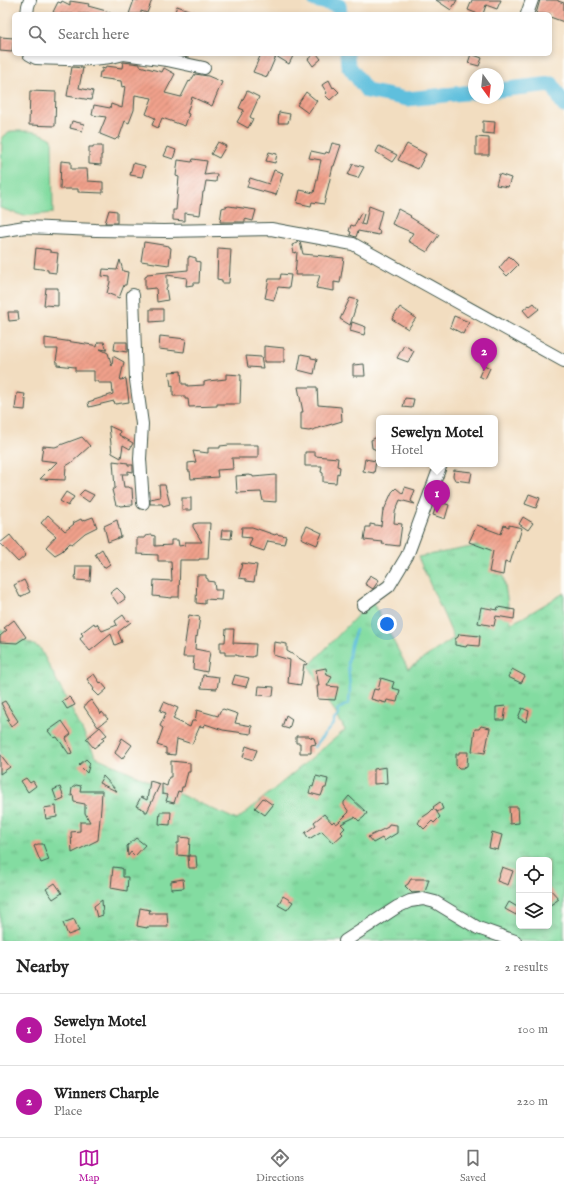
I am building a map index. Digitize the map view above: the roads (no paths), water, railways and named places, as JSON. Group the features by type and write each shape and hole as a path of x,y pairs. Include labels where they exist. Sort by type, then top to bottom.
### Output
{"street":[{"path":"27,12 30,0"},
{"path":"528,12 532,0"},
{"path":"32,56 36,58 88,60 115,56"},
{"path":"138,56 167,60 204,68"},
{"path":"0,231 25,227 164,231 271,229 353,244 564,361"},
{"path":"133,295 136,380 142,424 140,459 143,503"},
{"path":"363,605 389,586 406,556 440,467"},
{"path":"345,941 397,907 410,901 423,899 435,902 478,928 515,941"}],"waterway":[{"path":"315,0 339,6 340,12"},
{"path":"347,56 348,65 367,91 407,99 468,93"},
{"path":"504,89 552,84 564,106"},
{"path":"314,747 339,715 337,710 349,703 350,689 348,663 351,645 356,630"}],"place":[{"name":"Winners Charple","path":"484,371"},
{"name":"Sewelyn Motel","path":"437,513"}]}
